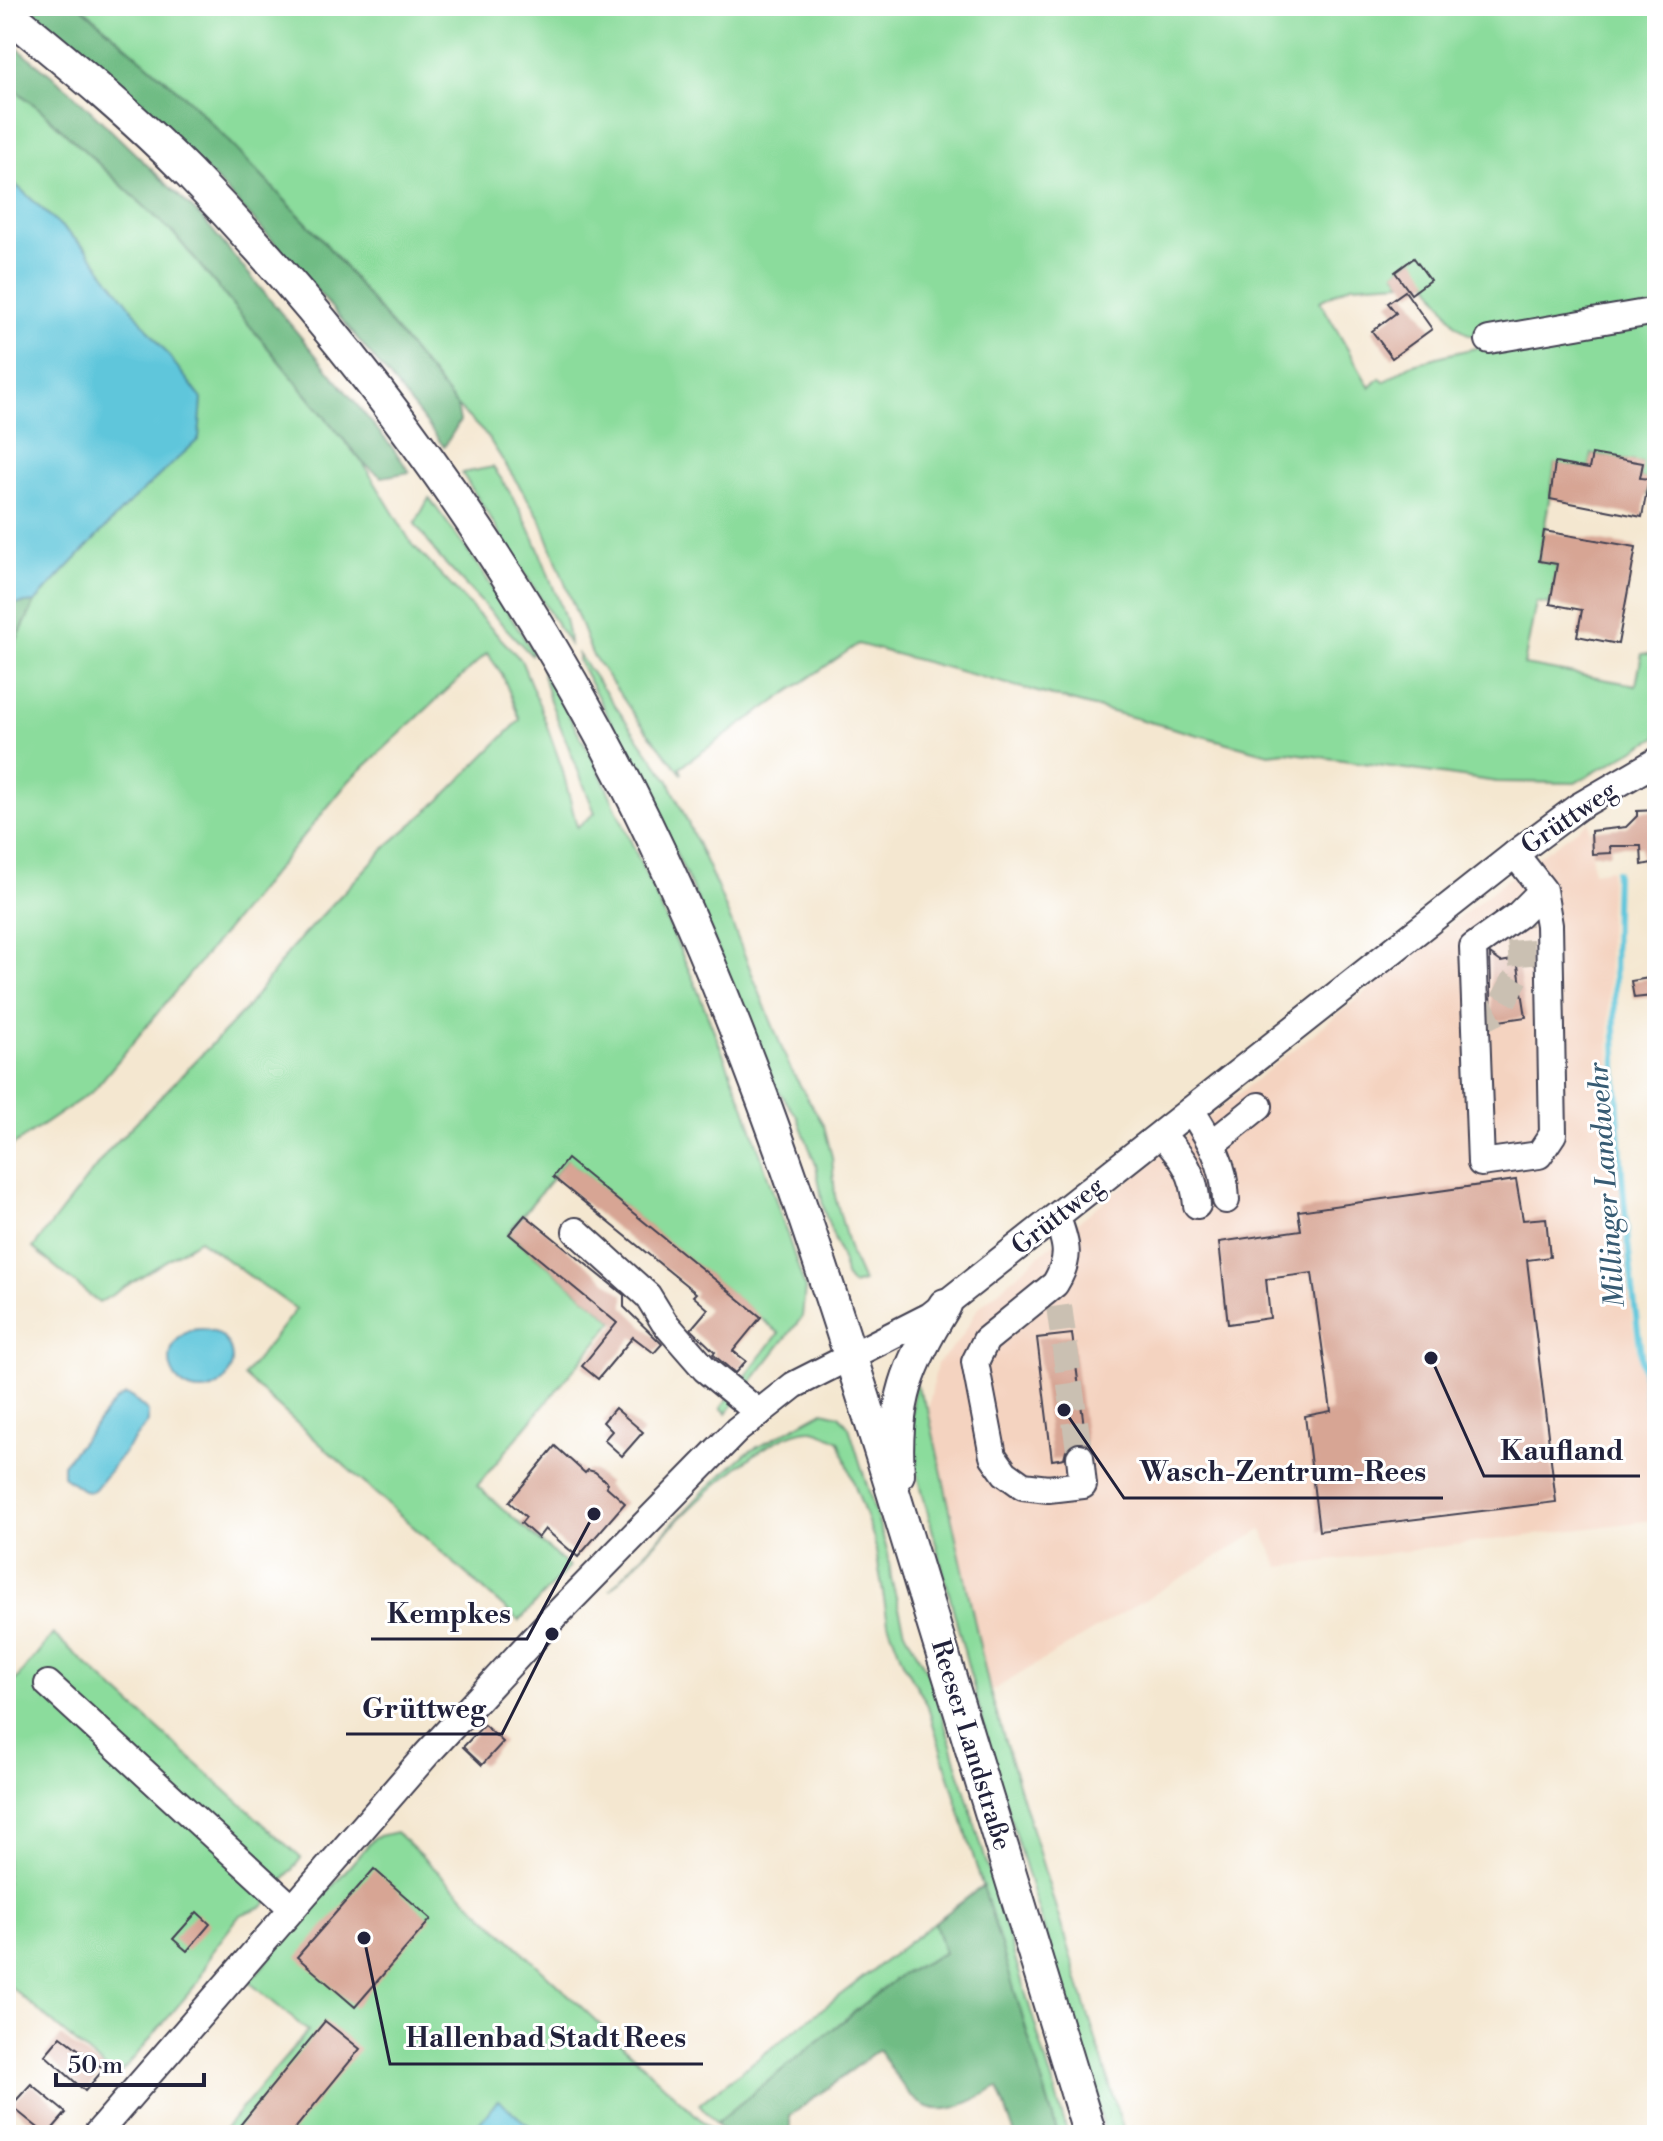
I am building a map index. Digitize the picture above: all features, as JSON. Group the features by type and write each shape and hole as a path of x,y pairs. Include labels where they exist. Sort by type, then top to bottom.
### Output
{"main road":[{"name":"Reeser Landstraße","path":"6,12 85,77 187,172 344,350 437,472 571,682 609,751 676,890 741,1043 851,1355 1090,2135"},
{"path":"902,1521 897,1449 901,1397 911,1363 945,1305"}],"street":[{"path":"1489,340 1657,311"},
{"name":"Grüttweg","path":"96,2135 426,1755 554,1617 737,1430 794,1385 930,1316 1515,854 1578,807 1657,761"},
{"path":"1515,854 1543,890 1549,925 1553,1134 1539,1155 1481,1163 1473,947 1518,915 1543,890"},
{"path":"1213,1143 1259,1106"},
{"path":"1191,1110 1213,1143 1223,1172 1226,1200"},
{"path":"1161,1134 1190,1172 1195,1184 1197,1205"},
{"path":"1057,1218 1068,1251 1057,1295 986,1340 975,1362 993,1456 1005,1473 1023,1486 1048,1489 1083,1485 1080,1457"},
{"path":"576,1231 648,1296 664,1322 705,1369 759,1413"},
{"path":"48,1684 292,1908"}],"shaded area":[{"path":"1589,821 1593,872 1611,869 1608,938 1610,1070 1628,1293 1644,1397 1654,1520 1279,1567 1262,1530 990,1692 928,1410 937,1364 961,1338 978,1308 1078,1222 1506,880"}],"green space":[{"path":"28,6 80,6 189,100 320,237 457,406 460,421 444,447 357,338 241,206 159,123"},
{"path":"80,6 1657,6 1657,306 1487,336 1469,335 1456,325 1413,258 1395,272 1402,282 1351,285 1320,301 1370,388 1380,378 1384,382 1410,365 1441,356 1657,316 1657,498 1647,495 1649,480 1640,478 1642,463 1592,454 1589,469 1555,464 1539,561 1557,565 1550,604 1536,602 1524,665 1636,685 1642,654 1656,654 1657,737 1575,783 1497,782 1286,752 1269,754 858,644 680,767 682,774 637,719 592,654 540,518 487,436 457,406 320,237 189,100"},
{"path":"6,39 67,88 204,220 410,472 382,477 363,463 175,235 40,109 6,83"},
{"path":"6,83 40,109 175,235 363,463 412,544 521,660 562,768 577,827 595,813 549,698 541,666 596,764 693,979 745,1108 805,1288 802,1317 727,1413 721,1408 779,1333 567,1160 508,1233 614,1321 477,1486 569,1567 519,1621 244,1376 296,1309 199,1240 99,1303 33,1248 109,1150 244,1011 294,945 388,845 440,800 520,720 502,674 487,653 349,781 93,1091 6,1150 6,662 35,602 124,508 198,439 87,250 6,176"},
{"path":"493,467 534,538 563,613 569,644 462,473"},
{"path":"429,498 476,562 533,652 531,655 440,558 415,524"},
{"path":"35,602 6,662 6,605"},
{"path":"578,654 669,781 717,887 790,1068 824,1126 832,1157 835,1196 851,1255 863,1282 852,1285 845,1276 824,1211 816,1165 797,1116 774,1085 697,899 644,784 578,660"},
{"path":"914,1381 928,1410 990,1692 1125,2135 1106,2135 993,1761 910,1445"},
{"path":"823,1411 839,1415 849,1427 888,1553 905,1631 932,1681 1068,2135 1058,2135 927,1704 903,1662 888,1623 874,1539 839,1441 810,1430 787,1436 760,1450 676,1522 610,1590 703,1492 745,1454"},
{"path":"53,1634 301,1858 264,1906 240,1915 211,1953 199,1981 117,2078 6,1983 6,1692"},
{"path":"396,1832 717,2135 219,2135 308,2031 249,1982 375,1837"},
{"path":"983,1886 1058,2135 1015,2135 998,2087 955,2107 933,2109 922,2105 907,2092 879,2050 790,2116 790,2135 727,2135 716,2123 899,1976 944,1953 935,1922"},
{"path":"935,1922 944,1953 899,1976 716,2123 699,2104"}],"water":[{"path":"6,176 87,250 202,399 199,439 124,508 35,602 6,605"},
{"path":"201,1329 213,1331 223,1338 230,1348 230,1372 223,1382 213,1389 201,1391 189,1389 179,1382 172,1372 170,1360 172,1348 179,1338 189,1331"},
{"path":"125,1395 148,1412 148,1422 95,1489 84,1491 63,1476 63,1464 115,1401"},
{"path":"498,2100 541,2135 470,2135"}],"building":[{"path":"1414,258 1430,280 1411,294 1395,272"},
{"path":"1405,291 1432,329 1392,358 1372,331 1396,313 1388,303"},
{"path":"1592,454 1643,463 1640,478 1649,479 1642,517 1550,499 1555,463 1589,469"},
{"path":"1544,531 1636,547 1618,644 1577,636 1582,610 1550,604 1557,564 1539,561"},
{"path":"1657,810 1657,862 1642,865 1641,846 1610,846 1611,853 1592,854 1591,831 1626,827 1637,816 1637,811"},
{"path":"1490,954 1501,962 1517,959 1526,1017 1492,1022"},
{"path":"1649,978 1652,996 1634,998 1631,981"},
{"path":"567,1159 761,1317 733,1351 746,1361 735,1373 691,1329 708,1309 693,1296 696,1293 553,1177"},
{"path":"1516,1180 1523,1220 1546,1218 1550,1257 1527,1260 1556,1502 1319,1531 1305,1416 1331,1411 1312,1273 1266,1279 1270,1318 1228,1324 1219,1242 1301,1230 1298,1211"},
{"path":"525,1215 624,1295 624,1307 662,1344 654,1353 633,1337 598,1379 582,1366 617,1323 509,1234"},
{"path":"1072,1334 1086,1442 1071,1444 1064,1458 1052,1460 1037,1338"},
{"path":"615,1408 643,1432 622,1456 604,1440 612,1431 603,1422"},
{"path":"555,1446 585,1473 588,1470 595,1472 625,1503 578,1557 545,1529 538,1538 521,1523 526,1517 509,1502"},
{"path":"484,1725 503,1742 482,1765 463,1747"},
{"path":"374,1869 431,1919 355,2007 297,1957"},
{"path":"197,1912 210,1924 187,1951 173,1939"},
{"path":"325,2021 360,2049 290,2135 232,2135"},
{"path":"61,2036 104,2069 85,2091 45,2055"},
{"path":"31,2084 66,2113 47,2135 11,2106"}],"waterway":[{"name":"Millinger Landwehr","path":"1616,872 1614,976 1619,1133 1627,1238 1657,1495"}],"tunnel":[{"path":"1474,1023 1498,1011 1522,966 1518,915"},
{"path":"1059,1306 1080,1457"}],"place":[{"name":"Kaufland","path":"1431,1358"},
{"name":"Wasch-Zentrum-Rees","path":"1064,1410"},
{"name":"Kempkes","path":"594,1514"},
{"name":"Grüttweg","path":"552,1634"},
{"name":"Hallenbad Stadt Rees","path":"364,1938"}]}
